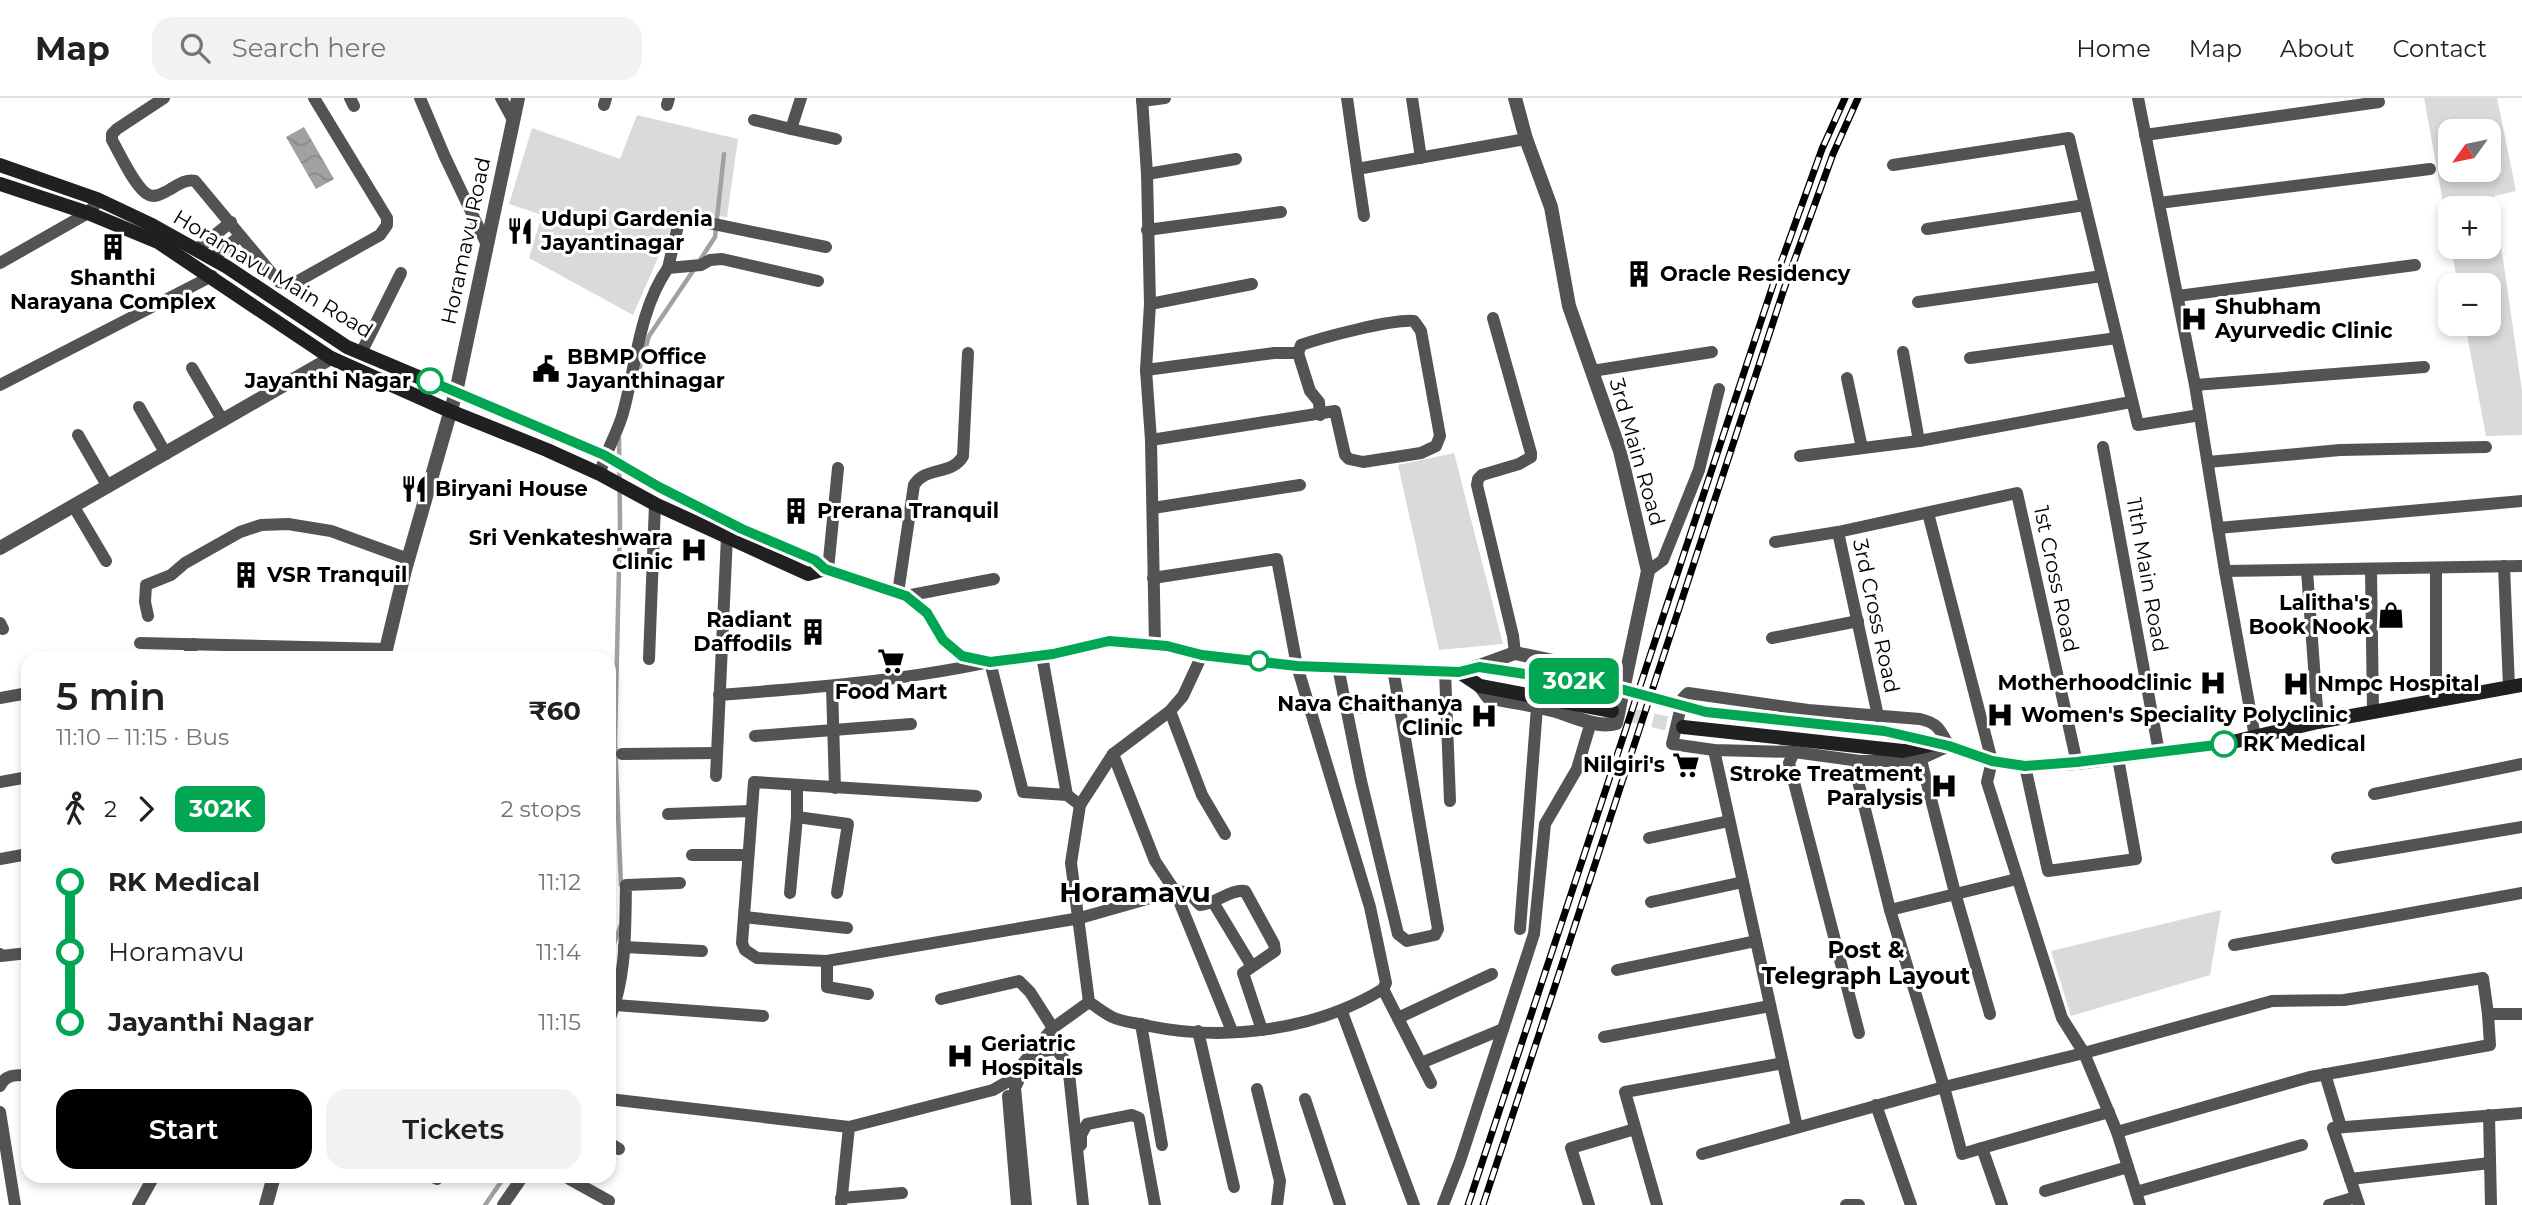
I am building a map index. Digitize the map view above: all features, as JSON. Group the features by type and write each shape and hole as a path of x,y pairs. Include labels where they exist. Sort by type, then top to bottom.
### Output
{"main road":[{"name":"Horamavu Main Road","path":"0,164 99,200 152,225 212,259 301,318 361,353 604,455 742,529 815,560 826,570 902,594 927,613 943,640 962,656 990,662 1042,656 1109,641 1156,645 1202,655 1297,666 1452,671 1479,667"},
{"name":"Horamavu Main Road","path":"0,184 88,213 158,242 331,358 600,474 655,504 808,574 826,570"},
{"path":"1479,667 1621,682"},
{"path":"1452,671 1480,686 1612,711"},
{"path":"1687,707 1706,712 1884,731 1992,761 2025,766 2118,758 2224,744 2318,722 2515,686"},
{"path":"1683,727 1903,751 1942,745"}],"street":[{"path":"164,98 112,134 112,140 145,193 156,196 186,181 195,181 279,282 291,285 384,232 387,218 314,98"},
{"path":"420,98 487,245"},
{"path":"501,98 513,120"},
{"name":"Horamavu Road","path":"386,651 408,559 456,392 517,98"},
{"path":"791,129 801,98"},
{"path":"1156,645 1151,440 1146,370 1150,304 1147,174 1142,100 1164,98"},
{"path":"1347,98 1364,216"},
{"path":"1412,98 1421,158"},
{"name":"3rd Main Road","path":"1514,98 1551,207 1569,306 1620,452 1648,571 1621,682 1616,723 1608,725 1591,722"},
{"path":"2138,98 2195,386 2255,737"},
{"path":"2145,135 2379,102"},
{"path":"754,120 836,139"},
{"path":"1893,165 2069,138 2138,425 2200,415"},
{"path":"1357,169 1526,139"},
{"path":"1147,174 1236,159"},
{"path":"2159,203 2430,169"},
{"path":"0,263 88,213 99,200"},
{"path":"1927,229 2085,205"},
{"path":"1147,230 1281,212"},
{"path":"600,474 604,455 622,417 649,306 668,268 680,217 826,247"},
{"path":"196,250 231,222"},
{"path":"212,259 240,236"},
{"path":"668,268 722,259 818,281"},
{"path":"2178,296 2415,265"},
{"path":"361,353 401,273"},
{"path":"0,385 212,276"},
{"path":"1918,302 2102,276"},
{"path":"1150,304 1252,284"},
{"path":"1493,318 1531,453 1531,457 1519,464 1482,475 1477,485 1515,653"},
{"path":"1151,440 1320,415 1335,411 1345,455 1357,461 1421,453 1436,446 1440,436 1421,331 1414,321 1301,345 1298,353 1310,391 1319,402 1320,415"},
{"path":"1970,358 2117,338"},
{"path":"1592,371 1712,352"},
{"path":"1903,352 1919,441"},
{"path":"968,353 962,456 953,467 927,473 918,478 914,485 902,594 994,579"},
{"path":"1146,370 1298,353"},
{"path":"0,548 331,358"},
{"path":"2195,386 2424,367"},
{"path":"192,368 223,421"},
{"path":"1847,378 1862,448"},
{"path":"1648,571 1663,560 1699,470 1720,389"},
{"path":"1800,456 1919,441 2131,402"},
{"path":"139,407 166,454"},
{"path":"78,435 108,487"},
{"name":"11th Main Road","path":"2104,447 2160,752"},
{"path":"2208,463 2340,450 2486,447"},
{"path":"826,570 838,468"},
{"path":"1153,508 1300,485"},
{"name":"1st Cross Road","path":"1928,513 2017,494 2077,762"},
{"path":"2218,528 2522,501"},
{"path":"649,659 655,504"},
{"path":"74,507 106,561"},
{"path":"1928,513 1992,761 1987,782 2062,1018 2084,1053 2109,1112 2138,1199 2302,1145"},
{"name":"3rd Cross Road","path":"1878,716 1838,532 1928,513"},
{"path":"148,616 146,585 171,575 185,563 240,532 261,525 288,524 331,531 408,559"},
{"path":"1775,542 1838,532"},
{"path":"716,776 727,536"},
{"path":"1153,578 1277,559 1297,666 1370,907 1386,983 1383,989 1342,1012 1262,1030 1172,1030 1113,1018 1090,1002 1071,863 1080,805 1113,754 1170,711 1183,696 1202,655"},
{"path":"2504,566 2515,686"},
{"path":"2225,571 2522,566"},
{"path":"2436,568 2436,701"},
{"path":"2371,569 2373,712"},
{"path":"2307,571 2318,722"},
{"path":"1772,638 1858,621"},
{"path":"140,643 321,651"},
{"path":"191,651 194,645"},
{"path":"1479,667 1515,653 1621,682"},
{"path":"1042,656 1067,795"},
{"path":"719,695 832,687 941,672 990,662 1023,792 1067,795 1080,805"},
{"path":"1338,667 1345,708 1398,934 1407,941 1435,936 1438,929 1393,668"},
{"path":"1450,801 1452,671"},
{"path":"1443,1205 1460,1161 1534,934 1545,824 1577,769 1591,722 1537,707 1488,698 1480,686"},
{"path":"832,687 835,788"},
{"path":"1688,693 1878,716 1932,721 1939,728 1942,745 1921,760 1860,761 1794,752 1714,750 1672,744 1683,698 1688,693"},
{"path":"0,698 21,694"},
{"path":"1345,708 1399,706"},
{"path":"1520,929 1537,707"},
{"path":"1170,711 1202,795 1225,834"},
{"path":"755,736 911,724"},
{"path":"1714,750 1797,1127"},
{"path":"1794,752 1788,763 1859,1033"},
{"path":"622,754 716,753"},
{"path":"1113,754 1155,861 1175,891 1233,1031"},
{"path":"2025,766 2048,871 2136,859 2118,758"},
{"path":"1921,760 1990,1014"},
{"path":"1860,761 1856,773 1890,910 1962,1154 2109,1112"},
{"path":"2374,794 2522,764"},
{"path":"0,782 21,778"},
{"path":"976,796 754,782 743,943 751,956 763,959 827,961 1080,918 1175,891 1188,892 1200,905 1240,890 1245,891 1274,944 1275,951 1243,973 1262,1030"},
{"path":"790,893 797,786"},
{"path":"667,814 751,811"},
{"path":"797,817 848,824 837,893"},
{"path":"1649,838 1729,821"},
{"path":"2337,858 2522,827"},
{"path":"0,859 21,855"},
{"path":"692,855 747,855"},
{"path":"1890,910 2017,879"},
{"path":"1651,902 1743,882"},
{"path":"616,999 624,947 626,885 680,883"},
{"path":"2234,945 2522,893"},
{"path":"1213,902 1251,965"},
{"path":"744,917 847,928"},
{"path":"1617,970 1756,941"},
{"path":"624,947 702,951"},
{"path":"0,954 21,954"},
{"path":"827,961 827,987 868,994"},
{"path":"1398,1018 1492,974"},
{"path":"1702,1154 1876,1105 2084,1053 2272,1001 2344,1000 2483,978 2490,1045 2325,1074 2117,1132"},
{"path":"941,999 1018,981 1030,992 1053,1028"},
{"path":"1383,989 1431,1083"},
{"path":"616,1100 849,1127 984,1093 1007,1082 1028,1065 1053,1028 1090,1002"},
{"path":"616,1005 763,1016"},
{"path":"1604,1037 1770,1006"},
{"path":"1342,1012 1414,1205"},
{"path":"2488,1014 2522,1014"},
{"path":"1141,1024 1162,1144"},
{"path":"1421,1063 1503,1029"},
{"path":"1198,1031 1234,1187"},
{"path":"1026,1205 1016,1088 1021,1075 1037,1052 1056,1049 1068,1065 1086,1205"},
{"path":"1657,1205 1625,1092 1783,1063"},
{"path":"2325,1074 2341,1127"},
{"path":"0,1086 9,1076 21,1075"},
{"path":"1007,1082 1017,1205"},
{"path":"1257,1089 1280,1181 1277,1205"},
{"path":"1305,1099 1340,1205"},
{"path":"1876,1105 1911,1205"},
{"path":"0,1112 15,1205"},
{"path":"2329,1205 2358,1201 2333,1128 2522,1113"},
{"path":"1086,1205 1081,1135 1084,1128 1091,1122 1132,1115 1139,1118 1155,1205"},
{"path":"2489,1115 2491,1205"},
{"path":"849,1127 841,1201 902,1194"},
{"path":"1589,1205 1571,1148 1635,1129"},
{"path":"1982,1148 2002,1205"},
{"path":"2350,1180 2490,1163"},
{"path":"2045,1191 2128,1167"},
{"path":"138,1205 150,1183"},
{"path":"266,1205 272,1183"},
{"path":"503,1205 518,1183"},
{"path":"577,1183 609,1201"},
{"path":"1846,1205 1859,1205"}],"shaded area":[{"path":"2424,98 2497,98 2516,191 2494,196 2442,196 2439,182 2501,182 2501,119 2438,119 2438,175"},
{"path":"637,115 738,139 727,217 678,212 633,315 529,258 542,215 509,204 532,128 620,159"},
{"path":"2501,245 2522,391 2522,435 2486,436 2467,336 2501,336 2501,273 2456,273 2453,259 2501,259"},
{"path":"1454,453 1503,644 1439,650 1398,465"},
{"path":"2221,910 2210,975 2071,1016 2051,951"}],"water":[{"path":"304,127 334,179 316,189 286,137"}],"waterway":[{"path":"700,260 715,237 724,154"},
{"path":"636,380 649,336 695,268"},
{"path":"616,698 619,439"},
{"path":"616,766 621,885"},
{"path":"616,938 621,925"},
{"path":"485,1205 500,1183"}],"tunnel":[{"path":"1617,688 1687,707"},
{"path":"1612,711 1683,727"}],"railway":[{"path":"1468,1205 1773,285 1822,149 1845,98"},
{"path":"1483,1205 1784,289 1833,154 1858,98"}],"bus line":[{"name":"302K","path":"430,381 604,455 659,487 742,529 815,560 825,569 906,596 927,613 943,640 962,656 990,662 1053,654 1109,641 1167,646 1202,655 1297,666 1459,672 1479,667 1617,688 1706,712 1884,731 1949,746 1992,761 2025,766 2139,756 2224,744"}],"place":[{"name":"Udupi Gardenia Jayantinagar","path":"520,231"},
{"name":"Shanthi Narayana Complex","path":"113,247"},
{"name":"Oracle Residency","path":"1639,274"},
{"name":"Shubham Ayurvedic Clinic","path":"2194,319"},
{"name":"BBMP Office Jayanthinagar","path":"546,369"},
{"name":"Jayanthi Nagar","path":"430,381"},
{"name":"Biryani House","path":"414,489"},
{"name":"Prerana Tranquil","path":"796,511"},
{"name":"Sri Venkateshwara Clinic","path":"694,550"},
{"name":"VSR Tranquil","path":"246,575"},
{"name":"Lalitha's Book Nook","path":"2391,615"},
{"name":"Radiant Daffodils","path":"813,632"},
{"name":"Food Mart","path":"891,661"},
{"name":"Motherhoodclinic","path":"2213,683"},
{"name":"Nmpc Hospital","path":"2296,684"},
{"name":"Women's Speciality Polyclinic","path":"2000,715"},
{"name":"Nava Chaithanya Clinic","path":"1484,716"},
{"name":"RK Medical","path":"2224,744"},
{"name":"Nilgiri's","path":"1686,765"},
{"name":"Stroke Treatment Paralysis","path":"1944,786"},
{"name":"Geriatric Hospitals","path":"960,1056"}],"district":[{"name":"Horamavu","path":"1135,892"},
{"name":"Post & Telegraph Layout","path":"1866,963"}]}
